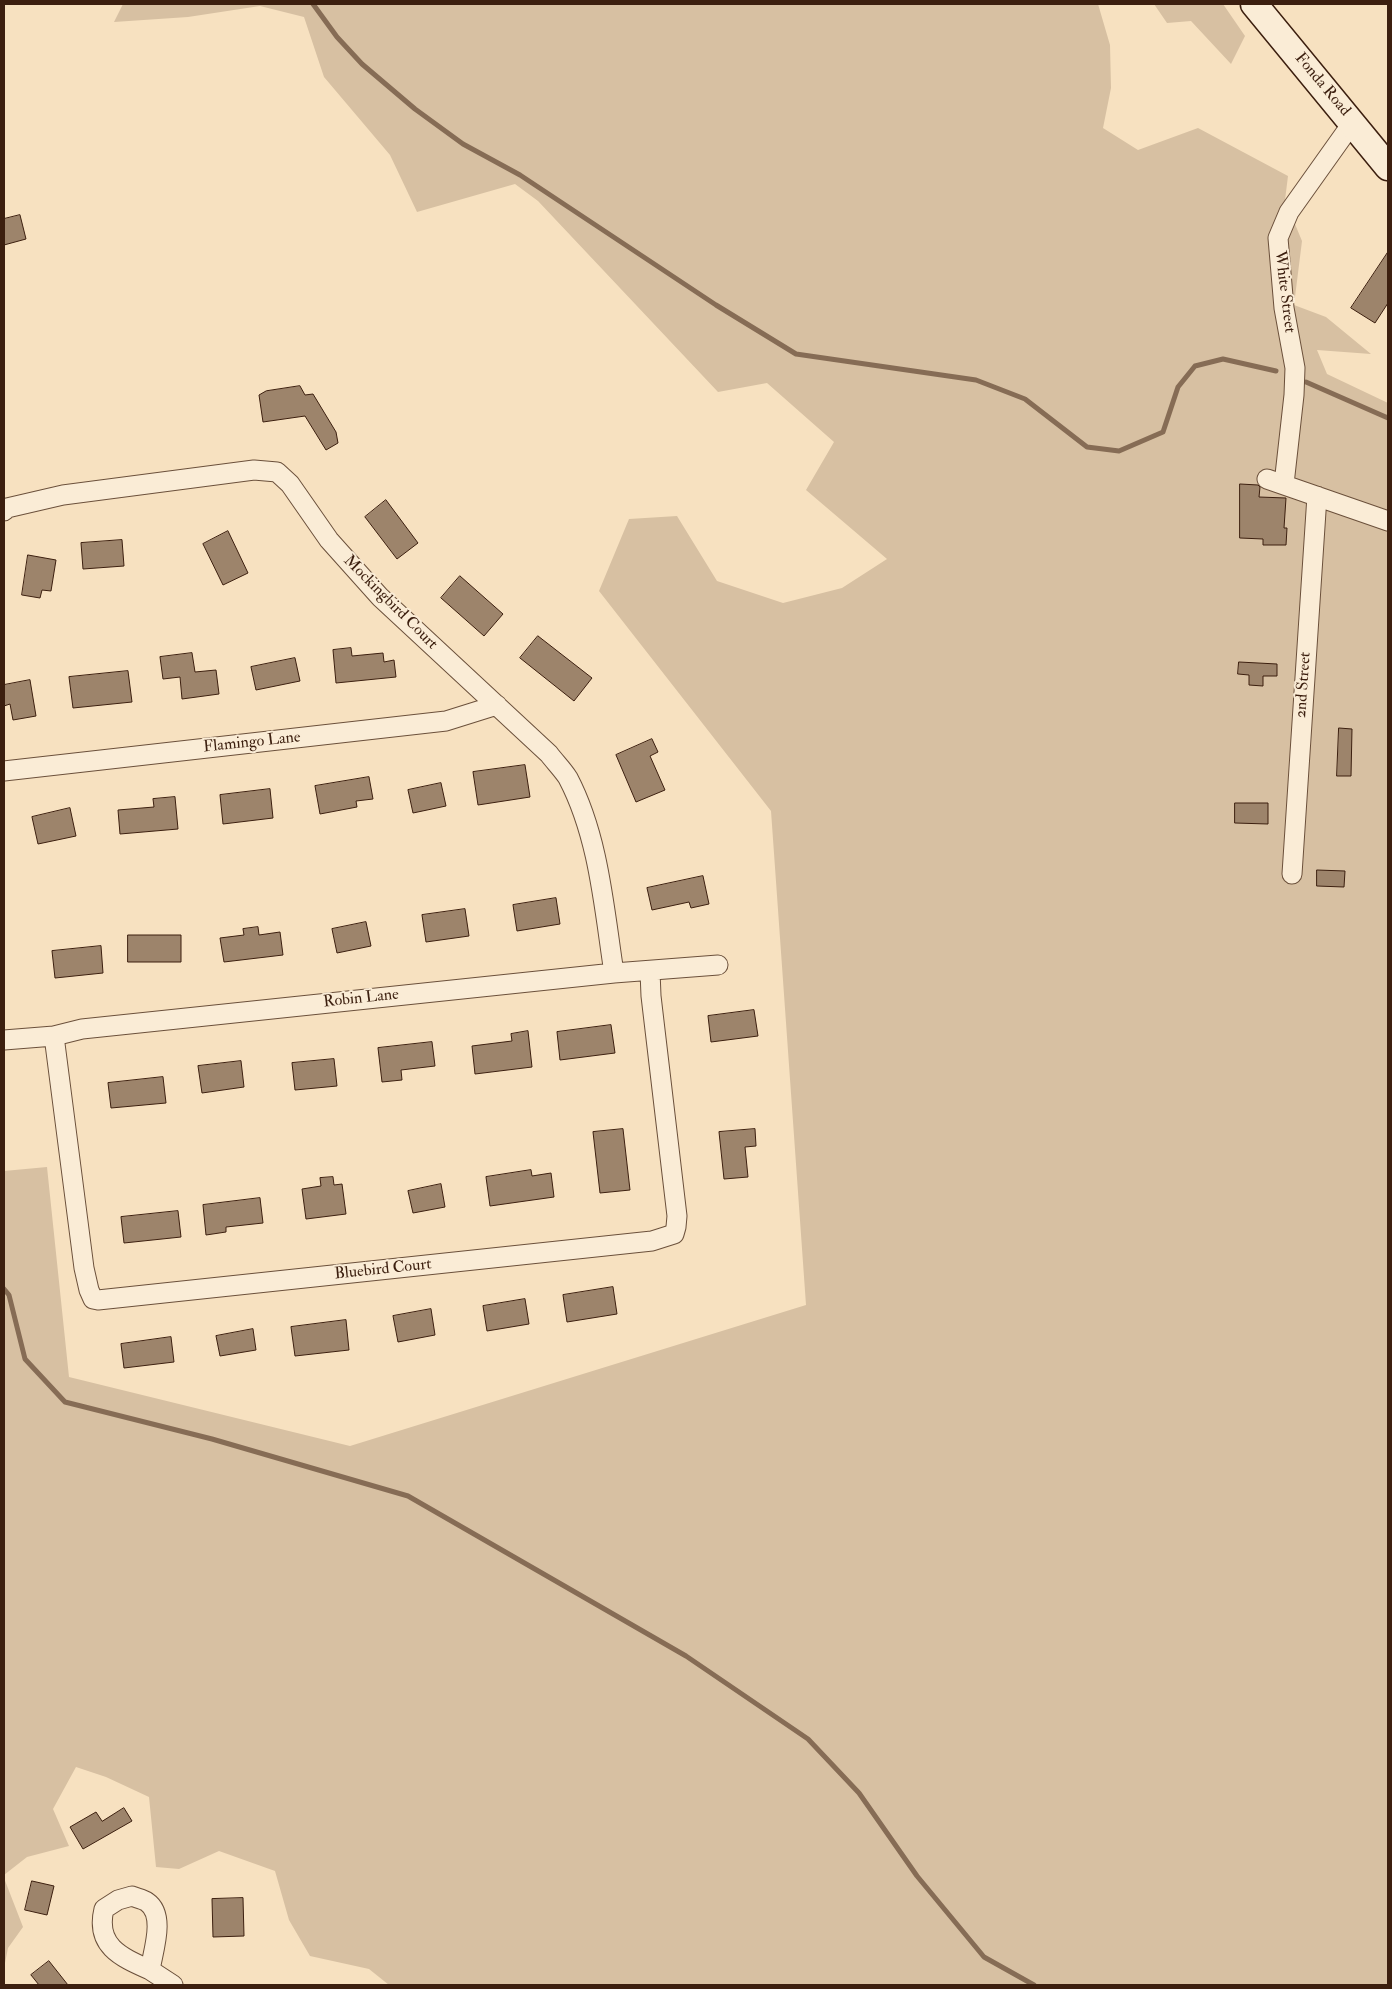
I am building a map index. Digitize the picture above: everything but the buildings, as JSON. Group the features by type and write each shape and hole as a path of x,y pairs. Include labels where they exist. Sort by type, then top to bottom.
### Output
{"street":[{"name":"Fonda Road","path":"1254,4 1353,122 1388,168"},
{"name":"White Street","path":"1353,122 1289,212 1278,238 1284,308 1295,368 1294,395 1275,482 1388,521"},
{"name":"Mockingbird Court","path":"4,511 7,508 63,495 254,470 277,472 290,484 329,540 380,597 549,754 567,778 592,838 614,972"},
{"name":"2nd Street","path":"1292,874 1317,496"},
{"name":"Flamingo Lane","path":"4,771 446,721 497,705"},
{"name":"Robin Lane","path":"4,1040 54,1036 82,1029 614,972 718,965"},
{"name":"Bluebird Court","path":"54,1036 84,1268 93,1299 108,1299 652,1241 674,1234 677,1216 651,996 650,971"},
{"path":"150,1970 174,1985"}],"shaded area":[{"path":"123,4 1098,4 1110,45 1111,88 1103,128 1138,150 1198,128 1288,176 1285,200 1302,241 1294,305 1326,317 1371,354 1317,350 1327,374 1388,403 1388,1985 389,1985 369,1969 310,1956 289,1920 275,1871 219,1851 179,1869 156,1867 149,1797 106,1777 76,1767 53,1809 69,1846 27,1857 4,1875 4,1171 47,1167 69,1377 350,1446 806,1305 771,811 599,591 629,519 677,516 717,581 783,603 842,588 887,559 806,490 834,442 767,383 718,392 538,201 515,184 417,212 390,155 324,77 304,17 260,6 188,17 114,22"},
{"path":"1154,4 1223,4 1245,36 1231,64 1191,21 1167,23"},
{"path":"4,1878 23,1927 8,1948 4,1968"}],"waterway":[{"path":"313,4 337,37 362,64 415,109 463,144 520,175 716,305 796,354 976,380 1025,399 1087,447 1119,451 1163,432 1178,387 1195,366 1223,359 1276,371"},
{"path":"1306,382 1388,418"},
{"path":"4,1289 9,1295 25,1359 65,1402 212,1439 408,1496 686,1656 808,1739 859,1793 917,1876 984,1957 1034,1985"}]}
